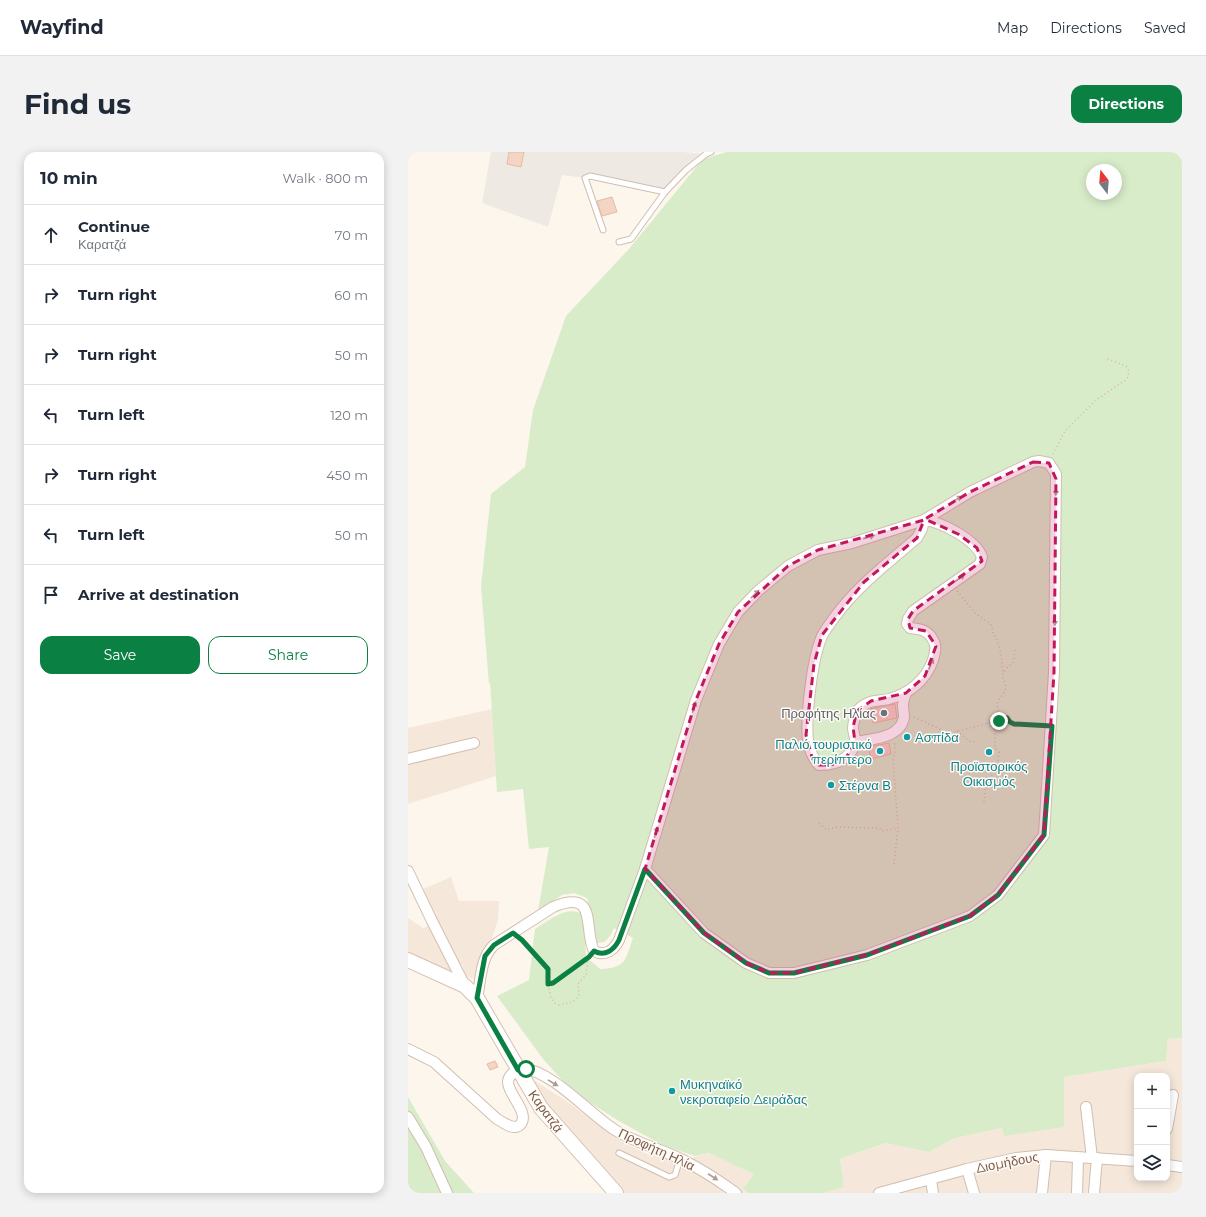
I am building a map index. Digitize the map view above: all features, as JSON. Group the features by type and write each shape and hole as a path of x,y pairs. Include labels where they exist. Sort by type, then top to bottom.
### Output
{"street":[{"path":"477,998 485,956 494,945 553,907 561,904 576,903 581,906 588,914 590,940 594,951 598,953 611,952 619,940 645,869 696,700 719,644 738,612 758,591 788,566 818,550 852,543 924,520 970,492 1026,465 1039,461 1048,463 1056,474 1054,672 1052,726 1044,835 998,895 970,916 867,955 794,973 769,973 746,963 704,933 645,869"},
{"path":"924,520 938,523 958,534 977,548 982,557 980,564 913,611 908,619 907,624 910,628 926,631 934,640 936,646 930,668 925,676 906,692 889,699 870,701 857,711 853,727 855,742 846,758 831,765 819,765 812,757 806,735 814,664 822,635 840,610 864,582 917,538 922,529 924,520"},
{"path":"855,742 875,739 893,733 902,726 904,716 903,704 906,692"},
{"path":"408,759 474,743"},
{"path":"408,871 465,986"},
{"path":"408,960 465,986"},
{"name":"Καρατζά","path":"465,986 477,998 518,1070 542,1108 616,1193"},
{"path":"408,1049 434,1062 497,1119 507,1126 513,1127 518,1126 523,1118 522,1112 509,1085 508,1079 510,1075 518,1070"},
{"name":"Προφήτη Ηλία","path":"518,1070 526,1069 535,1072 558,1085 614,1130 644,1145 680,1159 712,1176 736,1193"},
{"path":"1170,1112 1173,1094"},
{"path":"1086,1107 1095,1158 1094,1193"},
{"path":"408,1117 426,1146 447,1193"},
{"path":"1042,1193 1046,1154"},
{"name":"Διομήδους","path":"879,1193 967,1169 1016,1158 1046,1154 1078,1158 1134,1161"},
{"path":"1077,1193 1078,1158"},
{"path":"1170,1165 1182,1167"},
{"path":"967,1169 974,1193"},
{"path":"931,1180 933,1193"}],"lane":[{"path":"619,242 631,239 665,192 686,170 706,154 711,152"},
{"path":"603,230 585,178 590,176 665,192"},
{"path":"618,1153 670,1177 675,1175 680,1159"}],"path":[{"path":"1048,463 1065,431 1096,400 1127,379 1129,369 1126,366 1105,358"},
{"path":"952,584 976,614 992,626 1001,655 1002,675 1006,687 998,701 999,721 995,731 995,748 999,752 998,760 989,778 985,790 984,802"},
{"path":"1002,672 1013,663 1015,659 1015,650"},
{"path":"904,716 914,717 946,732 957,731 993,722 998,716"},
{"path":"998,716 1007,718 1014,724 1052,726"},
{"path":"957,731 969,741 976,742"},
{"path":"893,733 896,750 893,761 898,828 894,864"},
{"path":"819,823 827,830 836,827 879,828 882,831 898,828"},
{"path":"513,933 522,940 548,969 548,984 552,998 555,1003 559,1005 573,1002 579,996 577,986 586,975 589,957 559,980 548,984"}],"highlighted area":[{"path":"1033,462 1049,463 1056,479 1054,672 1044,835 998,895 970,916 867,955 794,973 769,973 746,963 704,933 645,869 696,700 719,644 738,612 788,566 818,550 924,520 917,538 864,582 822,635 814,664 806,735 812,757 819,765 831,765 846,758 855,742 853,727 857,711 871,701 906,693 925,676 936,646 926,631 910,628 908,619 913,611 982,561 977,548 958,534 925,519 970,492"}],"shaded area":[{"path":"491,152 682,152 706,154 665,192 590,176 585,178 562,175 548,227 482,203"},
{"path":"492,709 496,776 408,804 408,728"},
{"path":"451,877 459,901 499,901 498,920 490,944 478,977 472,979 466,976 462,964 453,966 448,972 408,955 408,918 423,928 437,923 421,890"},
{"path":"1182,1038 1182,1193 823,1193 844,1187 840,1159 885,1143 929,1152 955,1138 1002,1128 1004,1136 1064,1077 1166,1061 1168,1039"},
{"path":"527,1076 565,1100 621,1141 653,1157 654,1154 676,1162 709,1153 755,1174 743,1189 749,1193 619,1193 558,1124"}],"green space":[{"path":"727,152 1182,152 1182,1038 1168,1039 1166,1061 1064,1077 1064,1127 1004,1136 1002,1128 955,1138 929,1152 885,1143 840,1159 844,1187 823,1193 749,1193 743,1189 754,1174 709,1153 695,1156 664,1146 619,1121 573,1092 543,1059 497,996 529,980 535,929 558,915 570,911 582,914 584,921 586,957 600,969 620,965 626,957 633,938 614,928 610,936 604,942 597,943 593,938 593,923 587,898 574,893 562,895 538,911 549,847 529,849 523,789 497,792 490,681 489,685 481,586 491,494 525,467 533,410 566,316 628,250 703,159"},
{"path":"408,1097 445,1161 474,1193 408,1193"}],"building":[{"path":"509,152 524,152 521,167 507,164"},
{"path":"612,197 617,212 602,216 597,201"},
{"name":"Προφήτης Ηλίας","path":"895,704 897,718 873,723 870,709"},
{"name":"Παλιό τουριστικό περίπτερο","path":"889,743 891,754 871,759 868,747"},
{"path":"495,1061 498,1067 490,1070 487,1064"}],"place":[{"name":"Προφήτης Ηλίας","path":"884,713"},
{"name":"Ασπίδα","path":"907,737"},
{"name":"Παλιό τουριστικό περίπτερο","path":"880,751"},
{"name":"Προϊστορικός Οικισμός","path":"989,752"},
{"name":"Στέρνα Β","path":"831,785"},
{"name":"Μυκηναϊκό νεκροταφείο Δειράδας","path":"672,1091"}],"route":[{"path":"526,1069 522,1068 518,1070 477,998 485,956 494,945 513,933 522,940 548,969 548,984 559,980 589,957 594,951 598,953 611,952 619,940 645,869 704,933 746,963 769,973 794,973 867,955 970,916 998,895 1044,835 1052,726 1014,724 1007,718 998,716 999,721"}]}
